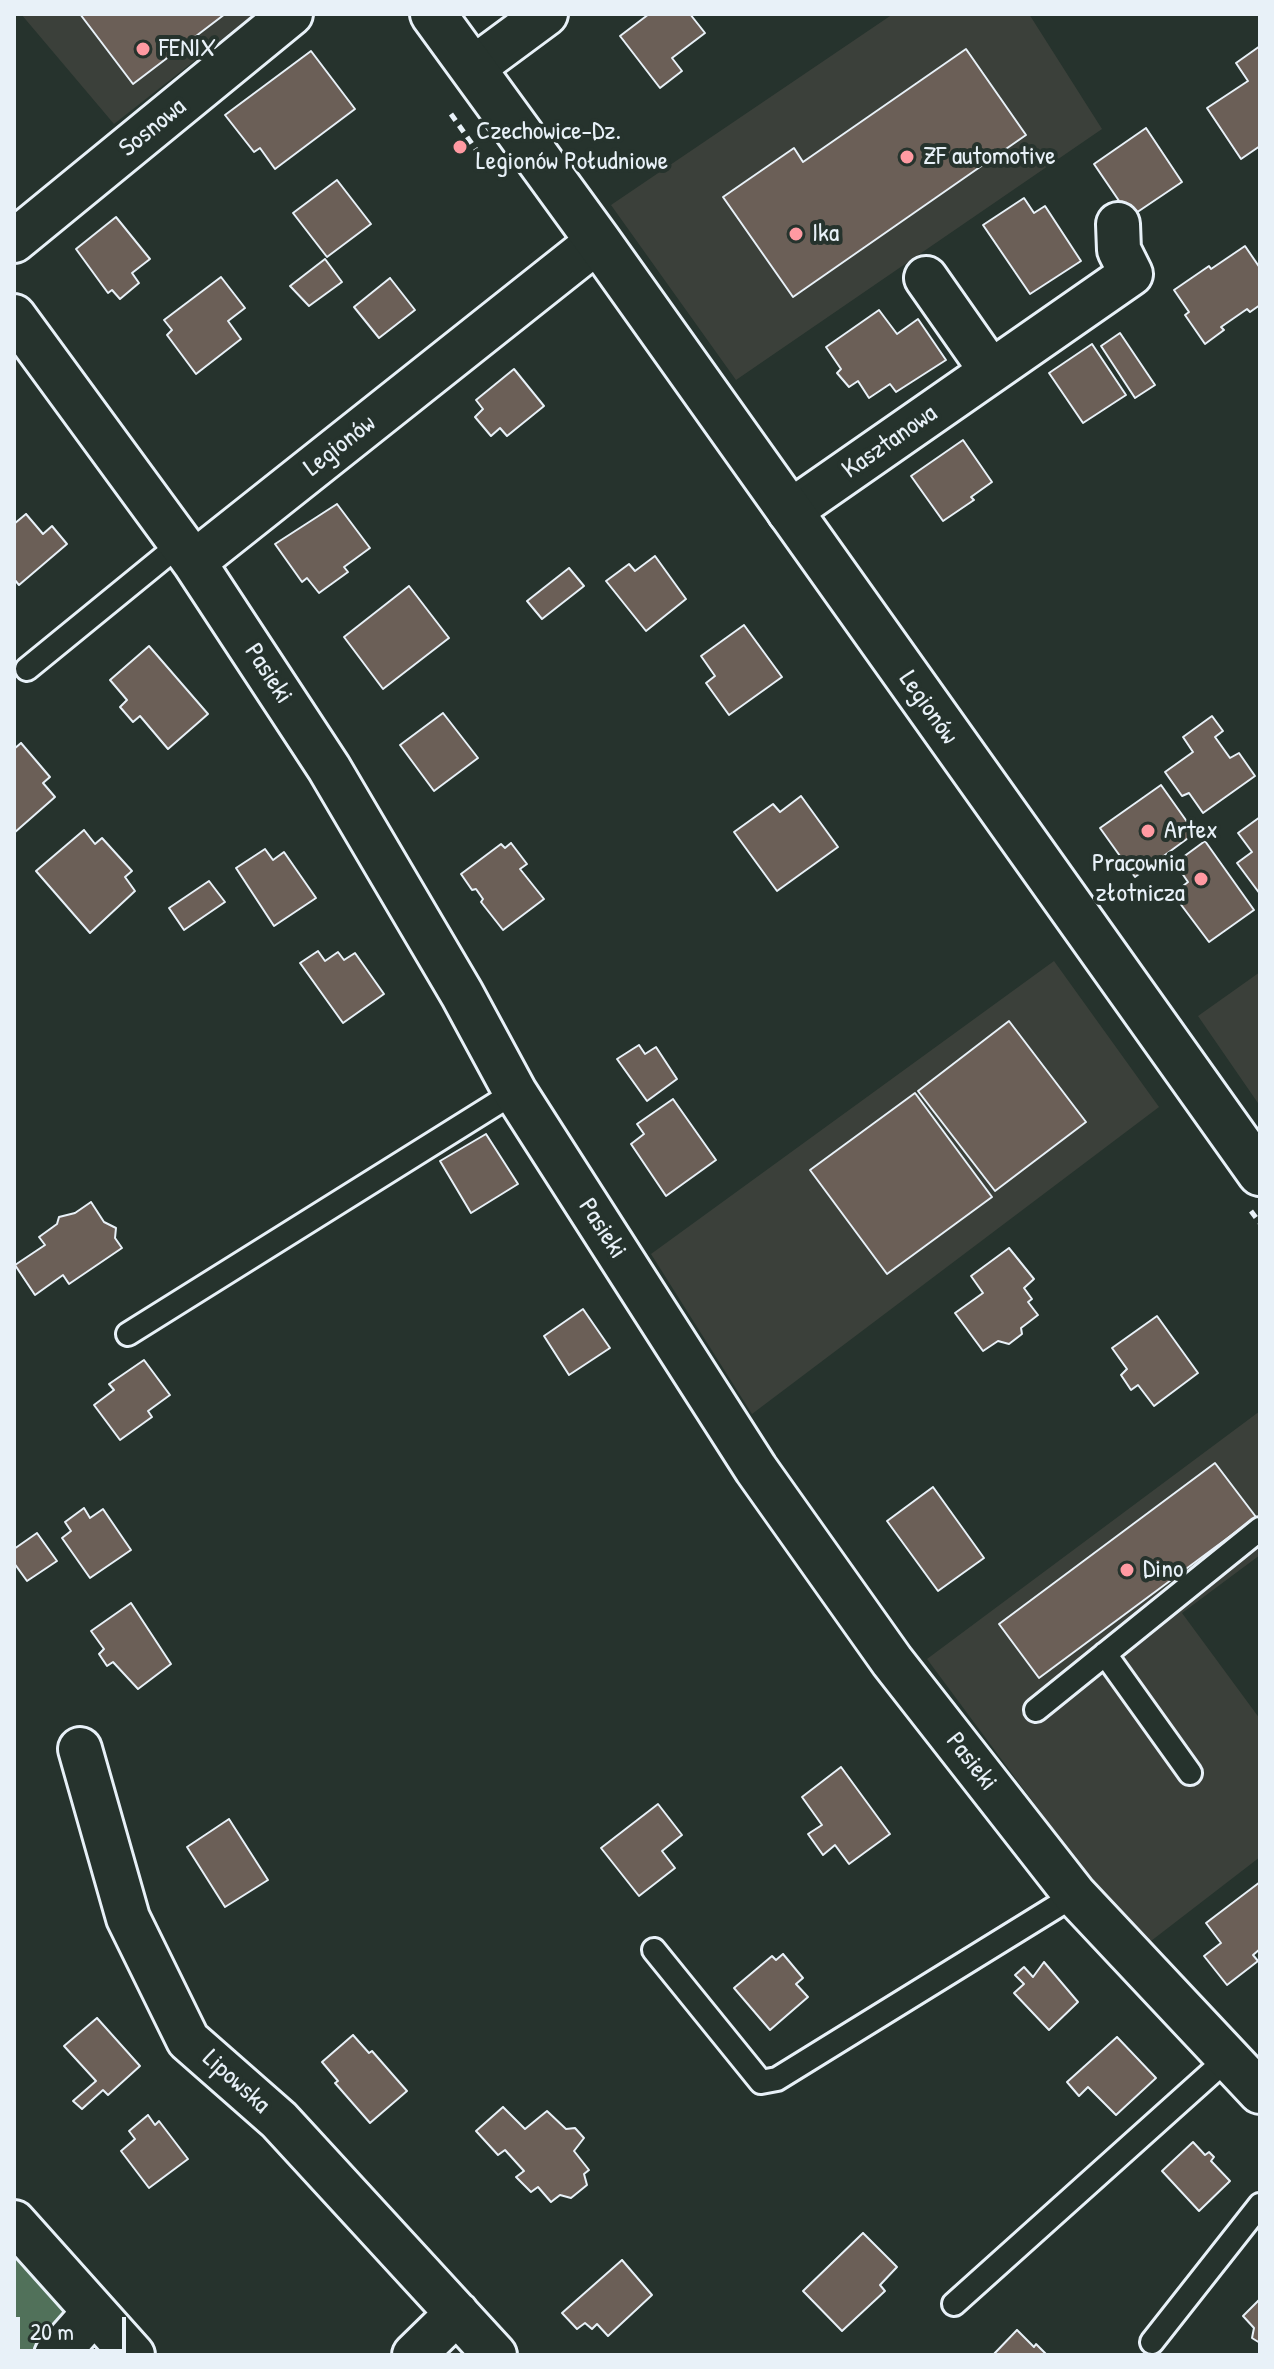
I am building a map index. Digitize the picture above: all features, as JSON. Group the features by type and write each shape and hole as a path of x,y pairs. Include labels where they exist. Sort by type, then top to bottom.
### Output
{"street":[{"name":"Sosnowa","path":"14,241 291,14"},
{"name":"Legionów","path":"433,14 598,241 1260,1173"},
{"path":"473,68 546,14"},
{"name":"Kasztanowa","path":"789,512 1131,274 1119,250 1118,224"},
{"name":"Legionów","path":"187,553 598,241"},
{"path":"926,278 991,371"},
{"name":"Pasieki","path":"14,316 187,553 329,768 462,994 515,1092 756,1469 892,1661 1075,1895 1260,2092"},
{"name":"Lipowska","path":"80,1749 128,1918 188,2040 279,2120 495,2355"},
{"path":"14,2222 133,2355"},
{"path":"56,2355 94,2312"},
{"path":"414,2355 457,2313"}],"lane":[{"path":"27,669 187,553"},
{"path":"128,1334 515,1092"},
{"path":"1036,1710 1260,1529"},
{"path":"1105,1654 1190,1773"},
{"path":"654,1950 761,2082 777,2079 1075,1895"},
{"path":"954,2304 1228,2058"},
{"path":"1152,2342 1260,2205"}],"shaded area":[{"path":"21,14 254,14 114,124"},
{"path":"893,14 1029,14 1102,129 736,380 611,205"},
{"path":"1054,961 1159,1107 752,1414 651,1254"},
{"path":"1260,972 1260,1106 1198,1016"},
{"path":"1260,1411 1260,1555 1182,1613 1260,1719 1260,1857 1151,1941 1085,1872 927,1659"}],"green space":[{"path":"14,2253 66,2310 28,2355 14,2355"}],"building":[{"name":"FENIX","path":"80,14 225,14 133,84"},
{"path":"649,14 690,14 705,33 672,58 682,71 660,88 620,36"},
{"path":"1260,46 1260,146 1241,159 1207,108 1248,81 1236,63"},
{"path":"966,49 1026,135 793,297 723,197 794,148 803,162"},
{"path":"311,51 355,109 275,169 260,148 254,152 225,115"},
{"path":"1146,128 1182,182 1130,217 1094,164"},
{"path":"337,180 371,224 327,257 293,213"},
{"path":"1024,198 1034,213 1045,206 1081,261 1030,294 983,225"},
{"path":"116,217 150,259 132,273 139,283 120,299 112,290 108,293 76,249"},
{"path":"1245,246 1260,268 1260,305 1250,312 1247,309 1221,327 1224,330 1205,344 1185,315 1189,312 1174,290"},
{"path":"325,259 342,282 309,306 290,286"},
{"path":"221,277 245,308 228,321 241,339 196,374 167,335 172,330 164,320"},
{"path":"390,278 415,310 379,338 354,307"},
{"path":"879,310 897,334 918,319 946,360 896,392 890,384 869,398 858,381 849,387 837,373 841,369 826,347"},
{"path":"1120,333 1155,385 1135,398 1101,346"},
{"path":"1092,344 1126,395 1083,423 1049,373"},
{"path":"514,369 544,406 507,436 500,428 491,436 475,417 483,409 476,400"},
{"path":"963,440 992,482 971,497 974,500 943,521 911,476"},
{"path":"337,504 370,548 344,567 348,572 319,593 307,578 302,582 275,544"},
{"path":"26,514 43,534 52,526 67,544 19,585 14,579 14,524"},
{"path":"655,556 686,599 646,631 606,581 629,564 635,571"},
{"path":"569,568 584,586 542,619 527,601"},
{"path":"409,586 449,638 383,689 344,637"},
{"path":"744,625 782,677 729,715 706,683 715,676 701,656"},
{"path":"149,646 208,714 168,749 140,716 133,722 120,707 127,700 110,680"},
{"path":"443,713 478,758 434,791 400,745"},
{"path":"1212,716 1223,731 1215,737 1230,758 1239,753 1255,776 1203,813 1189,793 1182,796 1165,772 1193,752 1183,737"},
{"path":"21,743 50,777 43,783 55,797 14,833 14,749"},
{"name":"Artex","path":"1161,785 1195,833 1135,877 1100,828"},
{"path":"801,796 838,847 777,891 734,832 773,804 780,812"},
{"path":"1260,817 1260,894 1237,863 1252,852 1238,833"},
{"path":"84,830 95,844 102,838 132,871 125,877 135,891 90,933 36,871"},
{"path":"1205,841 1254,910 1209,942 1173,894 1188,882 1175,863"},
{"path":"511,843 527,864 520,869 544,899 503,930 481,902 483,899 476,889 472,890 461,874 501,844 505,848"},
{"path":"265,849 273,860 284,852 316,898 274,926 236,868"},
{"path":"209,881 225,902 184,930 169,908"},
{"path":"318,951 325,961 338,952 344,960 355,953 384,994 343,1023 300,963"},
{"path":"1009,1021 1086,1122 995,1191 918,1091"},
{"path":"639,1045 645,1054 656,1047 677,1079 647,1101 617,1059"},
{"path":"915,1093 992,1197 887,1274 810,1170"},
{"path":"673,1099 716,1160 666,1196 631,1144 644,1134 637,1124"},
{"path":"486,1134 518,1184 471,1213 440,1161"},
{"path":"91,1202 104,1222 116,1228 115,1238 122,1248 69,1284 63,1275 35,1295 15,1265 45,1245 39,1237 57,1224 59,1217 75,1213"},
{"path":"1009,1248 1034,1279 1024,1288 1032,1299 1028,1302 1038,1315 1021,1328 1022,1334 1009,1344 998,1341 983,1351 955,1313 983,1293 971,1276"},
{"path":"583,1309 610,1348 569,1375 544,1336"},
{"path":"1157,1316 1198,1373 1154,1406 1138,1385 1131,1390 1121,1375 1127,1369 1112,1348"},
{"path":"144,1360 170,1395 148,1411 152,1417 120,1440 94,1405 114,1390 109,1384"},
{"name":"Dino","path":"1215,1463 1256,1517 1039,1678 999,1624"},
{"path":"933,1487 984,1558 938,1591 887,1521"},
{"path":"84,1508 90,1518 103,1509 131,1550 90,1578 62,1538 71,1531 65,1522"},
{"path":"37,1533 57,1561 27,1581 14,1563 14,1549"},
{"path":"131,1603 171,1664 138,1689 113,1662 107,1666 99,1654 104,1649 91,1631"},
{"path":"841,1767 890,1834 849,1864 835,1845 823,1855 808,1834 822,1825 802,1797"},
{"path":"658,1804 682,1835 662,1851 675,1868 639,1896 601,1848"},
{"path":"229,1819 268,1880 225,1907 187,1847"},
{"path":"1260,1882 1260,1949 1253,1955 1258,1961 1227,1985 1204,1956 1221,1943 1206,1923"},
{"path":"783,1954 803,1978 796,1984 808,1997 770,2030 734,1988 772,1956 776,1960"},
{"path":"1044,1962 1078,2002 1049,2030 1014,1993 1024,1984 1015,1975 1024,1967 1033,1977"},
{"path":"97,2018 140,2066 108,2095 103,2090 82,2109 73,2101 96,2081 64,2046"},
{"path":"353,2035 369,2053 372,2051 407,2091 370,2123 335,2083 338,2081 322,2062"},
{"path":"1117,2037 1156,2078 1116,2115 1088,2087 1079,2096 1067,2082"},
{"path":"503,2107 525,2129 547,2111 566,2129 575,2128 584,2138 574,2151 589,2170 584,2174 587,2185 571,2198 560,2195 551,2202 538,2187 531,2192 516,2177 524,2171 505,2150 498,2155 476,2131"},
{"path":"148,2115 155,2125 159,2121 188,2159 149,2188 121,2151 135,2139 129,2131"},
{"path":"1193,2142 1205,2155 1209,2152 1214,2157 1211,2161 1230,2181 1199,2211 1162,2171"},
{"path":"863,2233 897,2267 880,2285 885,2291 842,2331 803,2291"},
{"path":"622,2260 652,2295 608,2336 597,2324 592,2329 585,2323 577,2329 562,2313"},
{"path":"1260,2299 1260,2343 1252,2338 1254,2328 1243,2316"},
{"path":"1017,2330 1034,2347 1036,2344 1047,2355 993,2355"}],"place":[{"name":"FENIX","path":"143,49"},
{"name":"Czechowice-Dz. Legionów Południowe","path":"460,147"},
{"name":"ZF automotive","path":"907,157"},
{"name":"Ika","path":"796,234"},
{"name":"Artex","path":"1148,831"},
{"name":"Pracownia złotnicza","path":"1201,879"},
{"name":"Dino","path":"1127,1570"}]}
